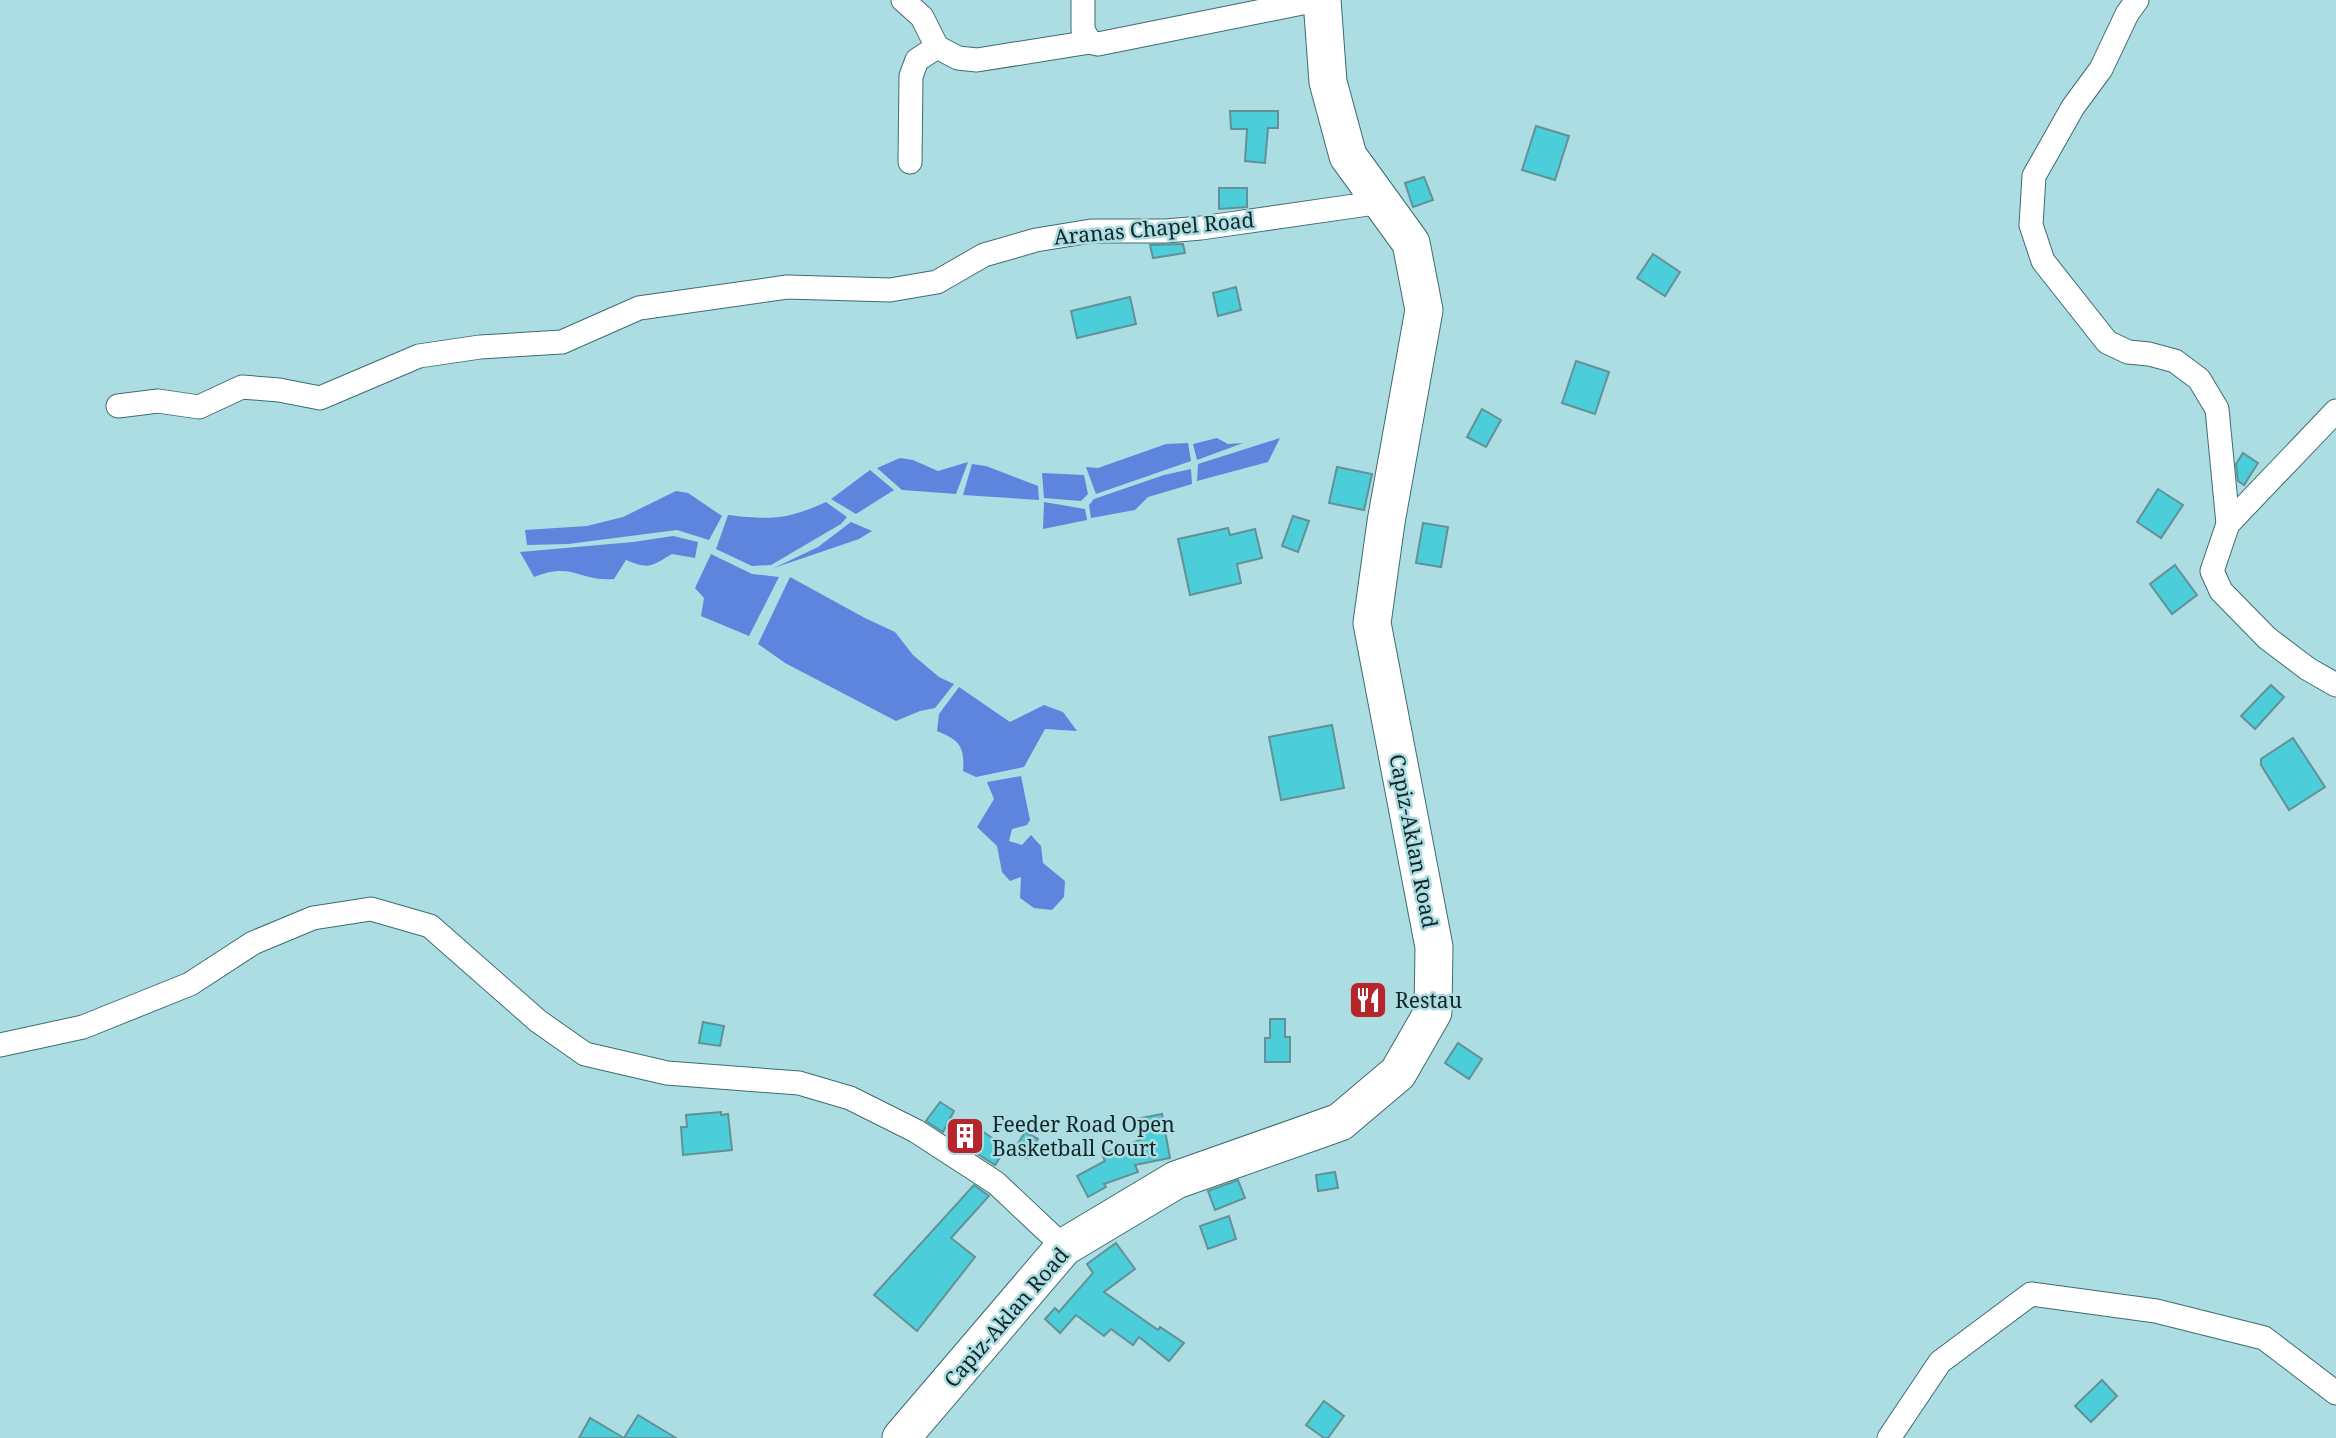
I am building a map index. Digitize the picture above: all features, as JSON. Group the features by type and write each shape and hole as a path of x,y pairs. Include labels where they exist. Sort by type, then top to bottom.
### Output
{"main road":[{"name":"Capiz-Aklan Road","path":"901,1438 1064,1247 1176,1180 1340,1122 1398,1073 1433,1012 1434,947 1372,623 1386,522 1424,310 1411,243 1348,156 1328,82 1319,0"}],"street":[{"path":"903,0 922,17 937,47 958,58 977,60 1090,42 1098,44 1319,0"},
{"path":"1083,0 1083,30 1090,42"},
{"path":"2137,0 2127,14 2101,69 2073,107 2034,176 2031,225 2043,261 2107,342 2128,352 2175,361 2199,379 2217,409 2228,524"},
{"path":"910,162 911,76 917,60 937,47"},
{"name":"Aranas Chapel Road","path":"118,406 158,401 199,407 242,387 279,390 320,398 419,356 480,347 562,342 639,308 787,287 890,290 937,282 984,255 1036,240 1091,231 1200,228 1382,202"},
{"path":"2336,411 2228,524 2212,571 2221,591 2267,638 2308,669 2336,685"},
{"path":"0,1045 83,1027 190,984 253,943 313,918 371,909 429,926 538,1021 586,1054 667,1073 799,1083 861,1103 916,1130 996,1183 1064,1247"},
{"path":"1889,1438 1940,1362 2031,1294 2156,1311 2264,1338 2336,1393"}],"water":[{"path":"1217,438 1228,444 1243,443 1197,460 1193,444"},
{"path":"1280,438 1268,462 1197,481 1198,464"},
{"path":"1188,443 1191,461 1096,494 1086,467 1098,468 1166,444"},
{"path":"900,458 913,460 938,471 968,462 956,494 902,490 877,468"},
{"path":"972,464 986,466 1038,486 1039,500 963,495"},
{"path":"1191,469 1192,484 1148,497 1135,510 1091,518 1089,505 1094,499 1164,475"},
{"path":"870,470 894,490 856,514 831,499"},
{"path":"1042,473 1084,475 1088,494 1081,501 1044,498"},
{"path":"676,491 688,493 722,516 709,540 677,530 568,544 527,545 525,530 587,526 623,517"},
{"path":"826,502 847,517 841,524 771,565 752,566 716,549 728,515 778,517"},
{"path":"1044,502 1085,509 1087,520 1043,529"},
{"path":"851,522 872,531 859,539 774,568 818,547"},
{"path":"673,536 698,542 695,558 672,554 646,566 626,560 614,579 593,578 567,571 534,577 520,552 633,542"},
{"path":"711,554 752,574 779,577 749,636 701,616 704,598 695,588"},
{"path":"790,577 895,632 913,655 939,677 954,684 935,708 896,721 785,663 758,644"},
{"path":"959,687 1010,722 1044,705 1063,712 1077,731 1045,729 1024,767 976,777 963,771 963,755 959,745 937,731 939,714"},
{"path":"1021,776 1030,820 1027,825 1012,829 1009,841 1022,845 1031,835 1041,846 1043,863 1065,881 1064,897 1052,910 1034,908 1020,898 1021,877 1010,881 1002,872 997,846 977,827 994,799 987,782"}],"building":[{"path":"1230,111 1278,111 1278,128 1268,128 1265,163 1245,161 1247,129 1231,129"},
{"path":"1536,126 1569,136 1555,180 1522,170"},
{"path":"1424,177 1433,200 1413,207 1405,183"},
{"path":"1219,188 1247,188 1247,207 1219,209"},
{"path":"1183,244 1185,253 1153,258 1150,245"},
{"path":"1653,254 1680,272 1665,296 1637,278"},
{"path":"1236,287 1241,310 1218,316 1213,293"},
{"path":"1130,297 1136,324 1077,338 1071,311"},
{"path":"1576,361 1609,372 1595,414 1562,403"},
{"path":"1482,409 1501,420 1486,447 1467,437"},
{"path":"2243,453 2258,463 2244,485 2238,481 2236,464"},
{"path":"1337,467 1372,474 1364,510 1329,503"},
{"path":"2158,489 2183,505 2161,538 2137,522"},
{"path":"1293,516 1309,521 1298,552 1282,546"},
{"path":"1423,523 1448,527 1441,567 1416,563"},
{"path":"1228,528 1230,535 1255,529 1262,558 1237,564 1241,583 1190,595 1178,539"},
{"path":"2175,565 2197,595 2172,614 2150,584"},
{"path":"2271,685 2284,697 2255,729 2241,716"},
{"path":"1332,725 1344,788 1281,800 1269,737"},
{"path":"2293,738 2325,787 2289,810 2261,765 2261,759"},
{"path":"1270,1019 1285,1019 1285,1037 1290,1037 1290,1062 1265,1062 1265,1038 1270,1038"},
{"path":"703,1022 724,1026 720,1046 699,1043"},
{"path":"1458,1043 1482,1059 1469,1079 1445,1063"},
{"path":"940,1102 954,1111 943,1132 926,1121"},
{"path":"721,1112 721,1115 728,1114 732,1150 683,1155 681,1127 687,1127 686,1115"},
{"path":"1162,1114 1170,1158 1135,1165 1138,1172 1104,1184 1106,1187 1088,1197 1077,1176 1105,1161 1102,1154 1140,1140 1136,1119"},
{"path":"971,1123 1006,1148 995,1165 956,1140"},
{"path":"1025,1132 1038,1139 1027,1158 1014,1150"},
{"path":"1335,1172 1338,1188 1318,1191 1316,1175"},
{"path":"1238,1180 1245,1198 1215,1210 1208,1191"},
{"path":"974,1185 989,1196 951,1238 975,1257 917,1331 874,1295"},
{"path":"1229,1216 1236,1239 1208,1249 1200,1226"},
{"path":"1116,1243 1135,1269 1104,1292 1158,1330 1160,1327 1184,1343 1169,1361 1139,1337 1133,1345 1111,1329 1104,1336 1076,1315 1060,1333 1045,1319 1055,1308 1059,1312 1093,1273 1087,1264"},
{"path":"2102,1380 2117,1396 2091,1422 2075,1406"},
{"path":"1324,1401 1344,1416 1328,1438 1306,1425"},
{"path":"638,1415 676,1438 624,1438"},
{"path":"590,1418 624,1438 579,1438"}],"place":[{"name":"Restau","path":"1368,1000"},
{"name":"Feeder Road Open Basketball Court","path":"965,1136"}]}
